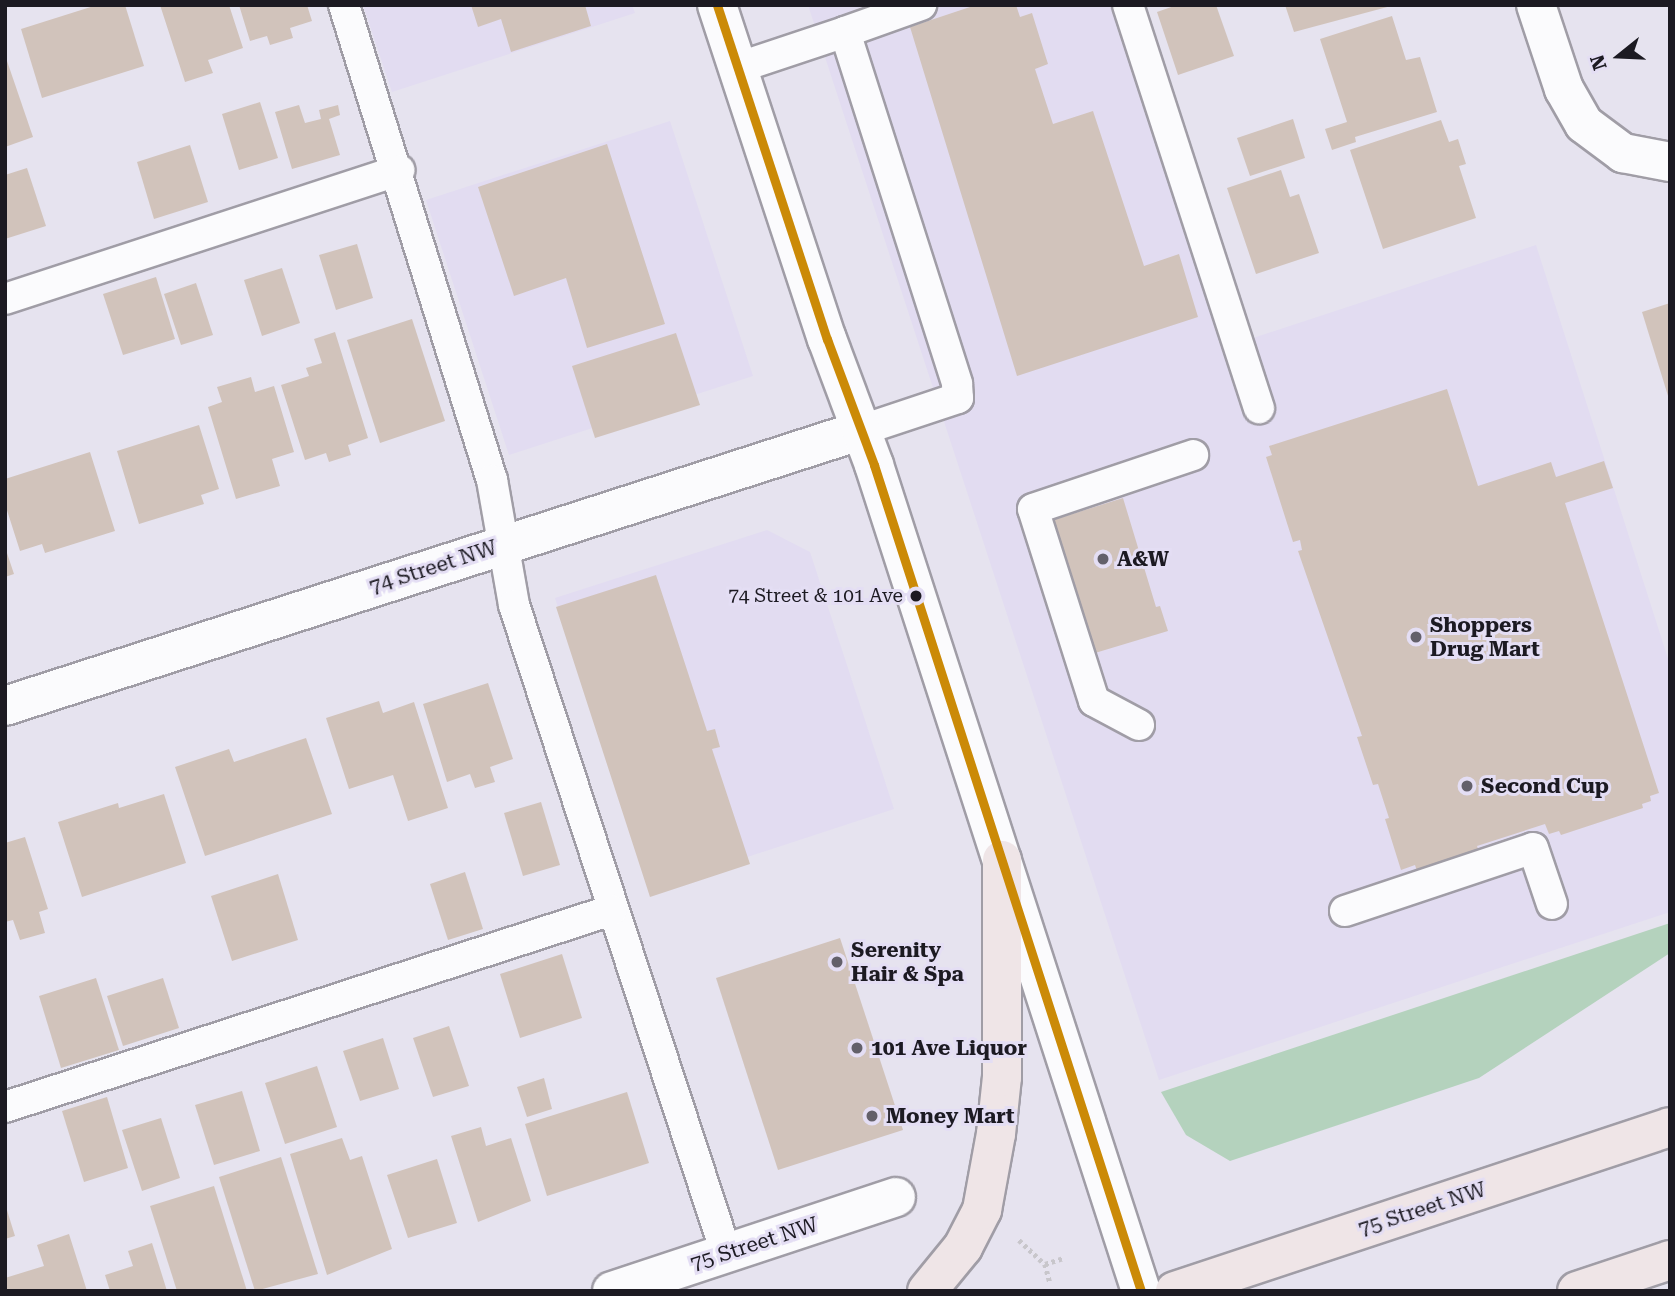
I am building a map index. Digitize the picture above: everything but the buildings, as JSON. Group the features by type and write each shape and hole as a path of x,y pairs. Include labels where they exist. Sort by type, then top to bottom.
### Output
{"main road":[{"path":"927,1291 963,1247 982,1210 994,1147 1002,1077 1002,860"},
{"name":"75 Street NW","path":"1175,1291 1670,1127"},
{"path":"1577,1291 1670,1260"}],"street":[{"path":"717,5 862,430 1141,1291"},
{"path":"1536,5 1573,109 1602,141 1623,153 1670,162"},
{"name":"74 Street NW","path":"5,706 862,430"},
{"name":"75 Street NW","path":"612,1291 896,1197"}],"lane":[{"path":"344,5 399,170 492,480 514,605 726,1253"},
{"path":"737,68 921,5"},
{"path":"1128,5 1259,408"},
{"path":"845,32 957,384 958,398 862,430"},
{"path":"5,299 399,170"},
{"path":"1139,725 1094,701 1033,509 1193,455"},
{"path":"1345,911 1533,848 1552,904"},
{"path":"5,1107 612,910"}],"path":[{"path":"1012,1233 1045,1264 1050,1283"},
{"path":"1045,1264 1063,1258"}],"shaded area":[{"path":"363,5 632,5 635,13 392,92"},
{"path":"808,5 1128,5 1238,343 1536,245 1670,665 1670,912 1159,1080"},
{"path":"670,121 753,376 509,455 426,200"},
{"path":"767,530 810,552 894,809 650,889 555,598"}],"green space":[{"path":"1670,923 1670,953 1479,1078 1230,1161 1186,1135 1161,1092"}],"transit line":[{"path":"717,5 827,339 874,465 1141,1291"}],"place":[{"name":"A&W","path":"1103,559"},
{"name":"74 Street & 101 Ave","path":"916,596"},
{"name":"Shoppers Drug Mart","path":"1416,637"},
{"name":"Second Cup","path":"1467,786"},
{"name":"Serenity Hair & Spa","path":"837,962"},
{"name":"101 Ave Liquor","path":"857,1048"},
{"name":"Money Mart","path":"872,1116"}]}
